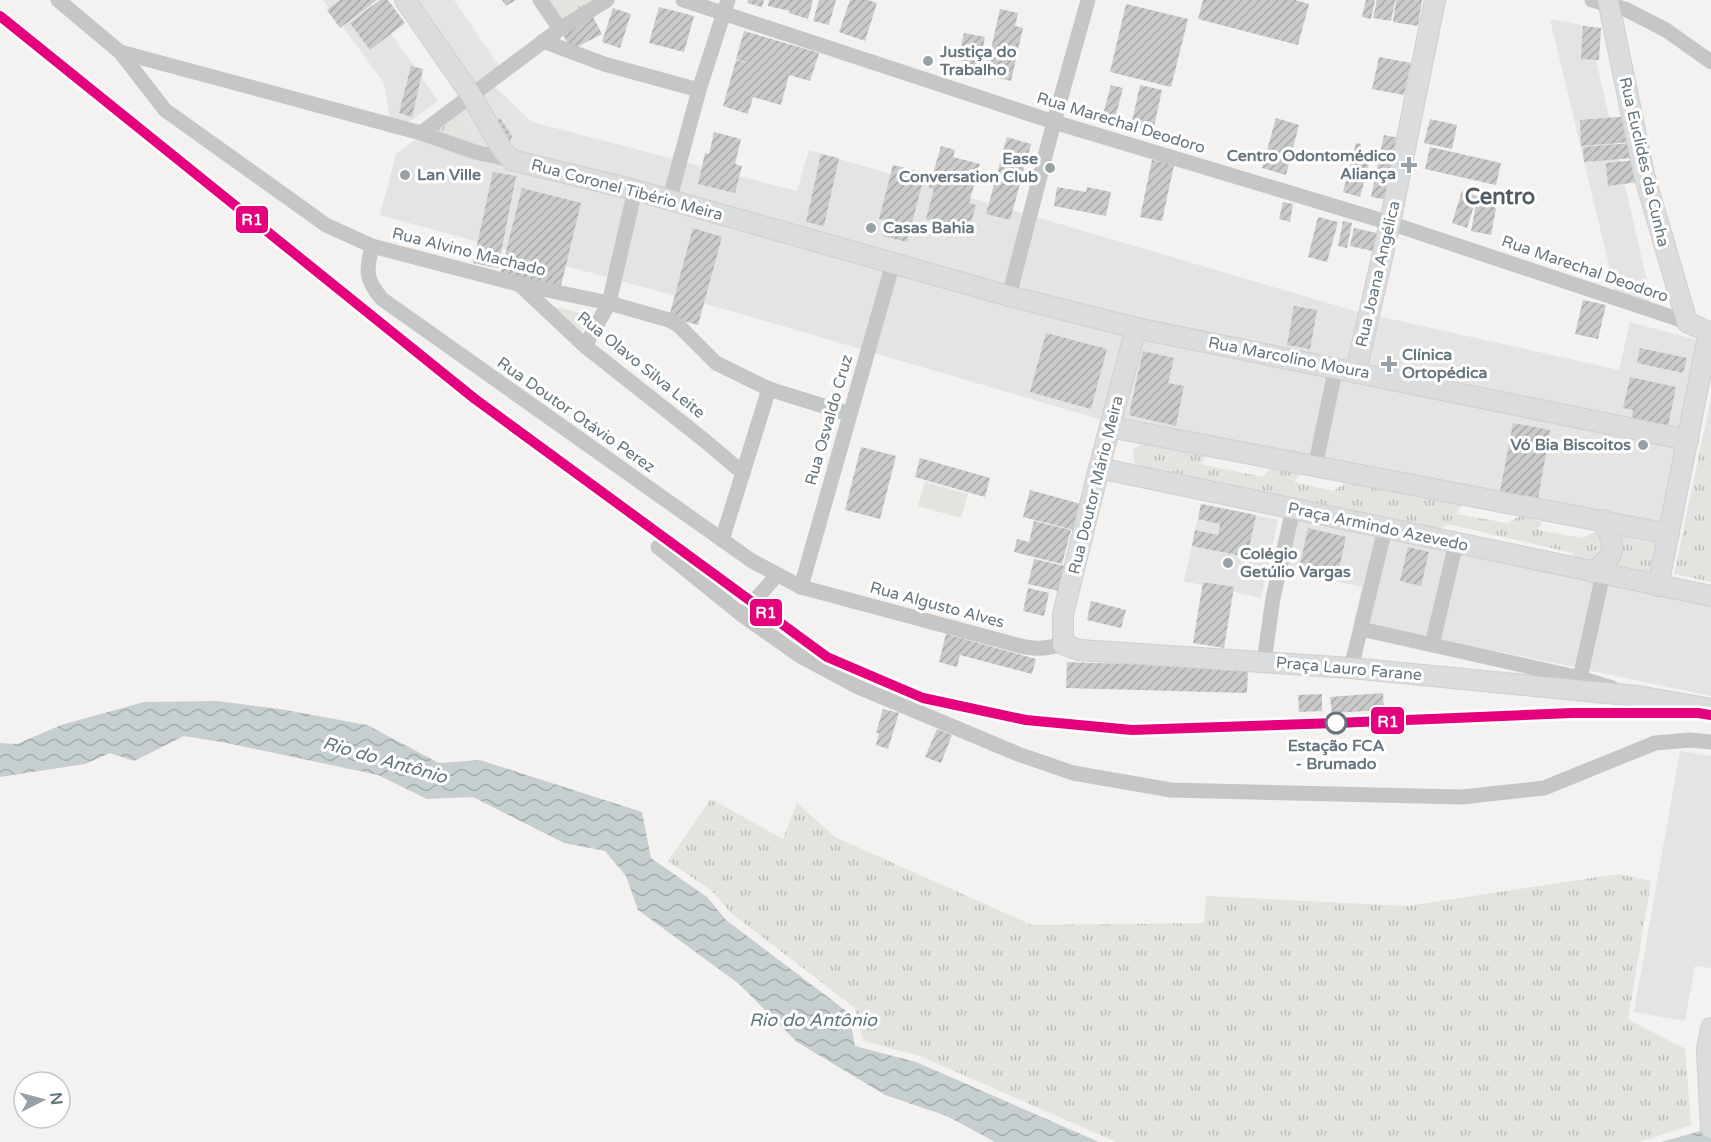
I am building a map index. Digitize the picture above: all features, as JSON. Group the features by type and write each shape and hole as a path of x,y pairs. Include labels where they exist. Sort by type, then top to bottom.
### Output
{"main road":[{"path":"405,0 471,95 503,152 512,160"},
{"name":"Rua Joana Angélica","path":"1356,371 1390,223 1435,0"},
{"name":"Rua Euclides da Cunha","path":"1603,2 1644,174 1687,322"},
{"name":"Rua Coronel Tibério Meira","path":"512,160 635,190 1009,296 1136,328"},
{"path":"1658,586 1710,332 1687,322"},
{"name":"Rua Marcolino Moura","path":"1136,328 1689,440"},
{"name":"Rua Doutor Mário Meira","path":"1063,644 1064,614 1136,328"},
{"path":"1110,427 1669,534"},
{"name":"Praça Armindo Azevedo","path":"1099,468 1711,596"},
{"path":"1597,573 1613,551 1613,542 1603,520"},
{"name":"Praça Lauro Farane","path":"1063,644 1079,650 1351,668 1637,696 1711,709"},
{"path":"1711,1028 1707,1050 1711,1128"}],"street":[{"path":"58,0 120,52"},
{"path":"540,0 560,29"},
{"path":"421,133 543,41 607,0"},
{"name":"Rua Marechal Deodoro","path":"683,0 726,7 1054,122 1390,223 1687,322"},
{"path":"1009,296 1088,0"},
{"path":"1603,2 1624,9 1666,30 1711,62"},
{"path":"669,201 699,90 726,7"},
{"path":"543,41 604,64 699,90"},
{"name":"Rua Coronel Tibério Meira","path":"120,52 421,133 475,152 512,160"},
{"name":"Rua Alvino Machado","path":"120,52 165,110 326,225 372,246 518,284 609,303 669,320 678,325 716,363 769,389 849,414"},
{"path":"585,346 609,303 635,190"},
{"name":"Rua Doutor Otávio Perez","path":"372,246 366,271 372,287 382,299 752,561 801,587"},
{"name":"Rua Osvaldo Cruz","path":"801,587 893,263"},
{"name":"Rua Olavo Silva Leite","path":"518,284 585,346 743,473"},
{"path":"1315,467 1336,367"},
{"path":"722,540 769,389"},
{"path":"1264,662 1273,598 1293,509"},
{"path":"1351,668 1385,529"},
{"path":"1432,645 1456,543"},
{"path":"658,547 742,615 800,656 856,686 1018,754 1073,773 1170,790 1462,797 1544,788 1655,742 1690,740 1711,742"},
{"path":"1580,678 1597,573"},
{"path":"742,615 777,575"},
{"name":"Rua Algusto Alves","path":"801,587 1033,649 1063,644"},
{"name":"Praça Lauro Farane","path":"1361,629 1580,678 1637,696"}],"shaded area":[{"path":"323,0 368,0 438,101 409,122 390,119 384,83"},
{"path":"402,0 454,0 499,66 465,90"},
{"path":"1550,19 1588,26 1652,302 1616,295"},
{"path":"492,84 532,122 797,191 809,150 1355,311 1619,370 1630,322 1697,340 1660,524 1119,425 745,315 380,215 396,154"},
{"name":"Colégio Getúlio Vargas","path":"1201,504 1278,520 1261,598 1184,581"},
{"path":"1289,517 1711,604 1711,696 1354,621 1362,587 1278,569"},
{"path":"1680,751 1711,756 1711,968 1695,966 1685,1021 1634,1012"}],"green space":[{"path":"546,0 597,0 562,23"},
{"path":"454,115 477,149 425,135"},
{"path":"530,300 591,316 575,344"},
{"path":"1711,398 1711,582 1674,574"},
{"path":"1140,445 1206,456 1201,464 1263,477 1271,468 1302,473 1294,482 1333,491 1347,482 1462,505 1456,514 1507,523 1520,516 1542,522 1538,530 1583,538 1596,531 1608,541 1601,561 1572,563 1573,553 1447,524 1437,532 1143,468 1135,463 1133,456 1134,448"},
{"path":"925,482 968,494 961,518 918,506"},
{"path":"1621,536 1659,544 1652,577 1613,570 1622,552"},
{"path":"711,799 783,839 797,803 835,837 1032,925 1204,923 1206,896 1407,906 1618,874 1651,881 1628,1019 1685,1049 1691,1125 1640,1142 1116,1142 920,1056 863,1041 855,1008 731,913 712,891 668,861"}],"water":[{"name":"Rio do Antônio","path":"217,701 280,709 367,725 439,763 480,760 642,812 651,858 707,897 726,920 849,1013 855,1046 916,1062 1099,1142 995,1142 947,1116 885,1095 797,1042 739,984 638,910 626,876 605,851 564,843 473,797 427,799 378,775 184,736 134,761 110,753 85,764 0,777 0,743 17,744 61,725 144,702"},
{"path":"1711,1128 1711,1142 1661,1142"}],"building":[{"path":"340,0 377,0 340,28 327,10"},
{"path":"380,0 388,0 405,23 370,50 350,23"},
{"path":"502,0 516,0 506,6"},
{"path":"748,0 764,0 762,7 747,3"},
{"path":"769,0 813,0 808,19 789,13 790,11 768,6"},
{"path":"819,0 836,0 829,25 813,21"},
{"path":"850,0 868,0 877,3 865,41 839,32"},
{"path":"1203,0 1295,0 1309,4 1298,45 1198,19"},
{"path":"1366,0 1375,0 1371,19 1362,17"},
{"path":"1377,0 1395,0 1391,21 1373,18"},
{"path":"1396,0 1422,0 1418,26 1393,22"},
{"path":"1126,4 1188,19 1171,87 1110,72"},
{"path":"659,7 694,16 684,52 649,43"},
{"path":"613,8 631,14 620,48 602,42"},
{"path":"1000,9 1018,13 1015,26 1023,28 1011,81 985,75"},
{"path":"593,17 602,34 571,50 562,33"},
{"path":"1583,26 1601,28 1599,60 1581,59"},
{"path":"744,31 819,53 810,81 789,75 781,105 753,97 748,114 723,106 736,60 751,64 736,59"},
{"path":"964,33 985,37 977,78 963,75 966,61 958,60"},
{"path":"1379,57 1411,63 1404,95 1372,89"},
{"path":"411,66 423,69 412,117 399,113"},
{"path":"1111,85 1123,88 1114,122 1102,118"},
{"path":"1140,85 1162,90 1153,131 1131,126"},
{"path":"1631,116 1632,142 1581,146 1580,120"},
{"path":"500,118 512,136 508,146 490,126"},
{"path":"1276,118 1299,125 1286,175 1262,168"},
{"path":"1430,119 1457,125 1452,149 1424,143"},
{"path":"714,132 741,139 735,164 742,166 735,193 698,184 705,153 709,154"},
{"path":"1384,135 1403,139 1390,200 1371,197"},
{"path":"1007,137 1031,144 1010,220 986,214"},
{"path":"1356,143 1361,144 1359,152 1371,155 1360,197 1343,192"},
{"path":"1631,143 1632,158 1584,162 1583,147"},
{"path":"941,146 955,150 953,157 980,164 969,203 976,205 969,231 926,219 934,189 929,188"},
{"path":"1430,147 1501,163 1496,185 1425,169"},
{"path":"821,154 839,158 824,226 806,222"},
{"path":"1152,160 1174,165 1162,221 1140,217"},
{"path":"1636,160 1638,182 1608,186 1606,163"},
{"path":"893,165 925,173 907,242 883,236 887,221 879,219"},
{"path":"493,172 516,176 498,268 473,263"},
{"path":"1057,187 1086,192 1087,187 1111,192 1106,216 1054,206"},
{"path":"522,188 581,203 560,290 500,275"},
{"path":"1462,191 1477,196 1467,228 1452,223"},
{"path":"1478,194 1498,198 1491,235 1471,231"},
{"path":"1283,202 1293,204 1290,222 1279,219"},
{"path":"1318,217 1338,222 1327,262 1308,257"},
{"path":"1343,221 1352,223 1347,248 1338,246"},
{"path":"693,228 722,237 698,325 669,317"},
{"path":"1354,228 1381,234 1377,252 1350,246"},
{"path":"1583,300 1606,305 1598,339 1575,334"},
{"path":"1294,306 1317,310 1310,349 1287,345"},
{"path":"1046,333 1107,349 1091,409 1030,392"},
{"path":"1640,348 1687,358 1683,373 1637,363"},
{"path":"1143,351 1174,358 1168,383 1184,386 1176,426 1129,415"},
{"path":"1630,377 1676,387 1667,431 1631,423 1633,410 1623,408"},
{"path":"1513,423 1550,430 1538,499 1500,492"},
{"path":"861,447 896,456 880,519 845,510"},
{"path":"920,458 990,478 985,497 915,477"},
{"path":"1030,490 1081,504 1074,530 1023,517"},
{"path":"1201,504 1256,515 1247,557 1192,546 1195,530 1218,535 1220,524 1198,519"},
{"path":"1034,521 1071,530 1062,564 1014,552 1017,539 1029,542"},
{"path":"1308,528 1346,537 1338,574 1300,565"},
{"path":"1408,547 1429,552 1421,586 1400,581"},
{"path":"1034,559 1065,566 1059,591 1028,584"},
{"path":"1203,582 1234,587 1224,648 1193,643"},
{"path":"1028,588 1049,593 1044,616 1023,611"},
{"path":"1091,601 1126,610 1121,628 1087,620"},
{"path":"946,634 1036,659 1032,674 960,655 957,667 939,662"},
{"path":"1067,662 1248,668 1247,693 1066,688"},
{"path":"1383,693 1384,710 1332,713 1330,697"},
{"path":"1322,694 1322,711 1299,712 1298,695"},
{"path":"883,709 899,713 888,749 876,745 879,733 876,733"},
{"path":"937,729 952,735 941,763 925,757"}],"transit line":[{"name":"R1","path":"0,16 475,399 827,657 923,698 1026,720 1132,730 1572,713 1698,713 1711,715"}],"place":[{"name":"Justiça do Trabalho","path":"928,61"},
{"name":"Centro Odontomédico Aliança","path":"1409,165"},
{"name":"Ease Conversation Club","path":"1050,168"},
{"name":"Lan Ville","path":"405,175"},
{"name":"Casas Bahia","path":"871,228"},
{"name":"Clínica Ortopédica","path":"1389,364"},
{"name":"Vó Bia Biscoitos","path":"1643,445"},
{"name":"Colégio Getúlio Vargas","path":"1228,563"},
{"name":"Estação FCA - Brumado","path":"1336,723"}],"district":[{"name":"Centro","path":"1500,197"}]}
